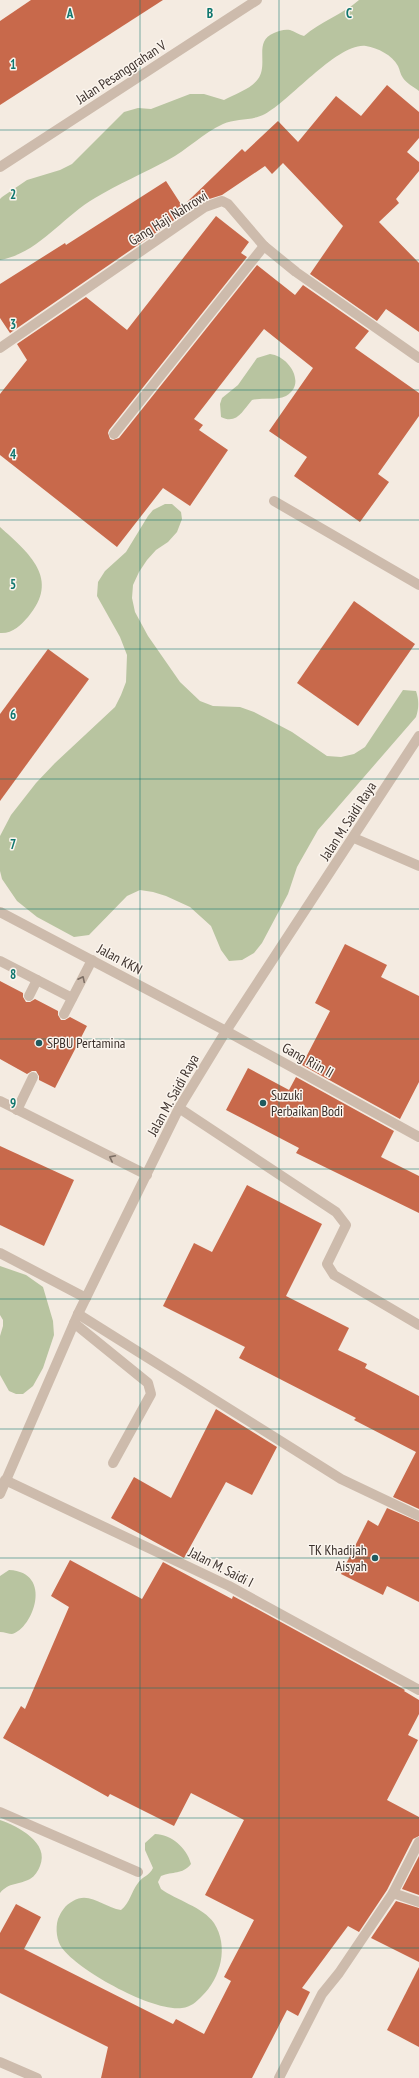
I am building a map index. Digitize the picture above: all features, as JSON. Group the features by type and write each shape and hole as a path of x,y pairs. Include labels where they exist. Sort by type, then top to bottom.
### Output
{"street":[{"name":"Jalan Pesanggrahan V","path":"0,167 257,0"},
{"name":"Gang Haji Nahrowi","path":"0,348 205,208 222,201 228,204 264,246 296,272 419,358"},
{"path":"114,434 264,246"},
{"path":"274,500 419,585"},
{"name":"Jalan M. Saidi Raya","path":"0,1494 76,1318 179,1108 226,1031 354,838 419,736"},
{"path":"354,838 419,866"},
{"name":"Jalan KKN","path":"0,912 226,1031"},
{"path":"64,1014 92,960"},
{"path":"0,961 72,998"},
{"path":"29,996 37,980"},
{"name":"Gang Riin II","path":"226,1031 419,1137"},
{"path":"17,1110 33,1077"},
{"path":"0,1101 147,1175"},
{"path":"179,1108 336,1212 346,1225 327,1264 329,1269 334,1275 419,1326"},
{"path":"0,1253 86,1298"},
{"path":"76,1318 148,1383 151,1388 151,1394 113,1463"},
{"path":"76,1318 341,1479 419,1516"},
{"name":"Jalan M. Saidi I","path":"5,1480 229,1586 419,1690"},
{"path":"0,1812 138,1872"},
{"path":"279,2078 322,1994 339,1973 393,1893 419,1842"},
{"path":"393,1893 419,1902"},
{"path":"0,2062 37,2078"}],"green space":[{"path":"359,0 419,0 419,91 404,80 398,66 388,55 371,47 355,47 328,62 265,114 255,118 223,124 175,156 95,198 83,206 50,234 27,250 0,260 0,199 2,197 27,180 60,170 72,164 124,112 138,108 151,109 190,94 204,94 224,100 242,91 255,83 261,73 264,41 268,37 282,30 290,30 304,36 317,26 346,10"},
{"path":"270,354 283,360 293,371 295,385 292,391 286,396 274,399 252,400 235,418 227,419 221,417 220,404 222,398 238,385 257,358"},
{"path":"165,504 172,504 181,512 182,519 177,532 168,542 156,550 139,572 133,585 132,598 135,612 148,636 180,682 200,701 213,706 240,707 254,712 292,732 327,756 341,757 354,754 365,747 403,690 416,691 418,698 416,717 318,830 297,867 288,894 262,943 254,953 242,960 229,961 221,950 211,926 190,907 166,896 140,890 127,896 89,935 74,937 37,917 17,901 2,879 0,871 0,836 11,815 36,783 55,763 115,707 121,695 126,682 127,655 120,637 97,596 98,582 105,571 126,552 153,510"},
{"path":"0,527 30,557 37,568 41,579 42,591 37,603 28,617 19,626 4,633 0,633"},
{"path":"0,1266 26,1275 43,1287 53,1321 54,1335 43,1368 33,1386 23,1394 16,1394 9,1391 0,1375 0,1336 3,1320 0,1315"},
{"path":"9,1570 23,1573 31,1580 35,1590 35,1601 27,1622 20,1630 12,1634 0,1632 0,1576"},
{"path":"0,1820 15,1826 30,1837 40,1850 42,1858 38,1870 32,1878 11,1885 3,1889 0,1893"},
{"path":"155,1834 167,1836 178,1843 186,1853 191,1864 184,1870 161,1876 158,1882 161,1889 203,1912 209,1917 219,1932 221,1942 221,1961 209,1989 191,2005 182,2008 169,2008 153,2004 136,1997 100,1978 84,1968 62,1948 57,1935 57,1923 62,1911 70,1903 79,1898 91,1899 115,1909 121,1910 124,1907 138,1883 150,1873 153,1868 145,1850 145,1843"}],"building":[{"path":"31,0 163,0 0,105 0,21"},
{"path":"387,85 419,112 419,138 407,152 419,162 419,171 396,199 399,203 379,222 419,263 419,332 386,309 377,321 310,274 343,226 283,163 272,174 265,166 222,195 203,201 192,208 187,202 242,149 245,152 278,121 298,142 336,96 361,116"},
{"path":"166,181 186,212 10,333 0,318 0,284 65,243 66,245"},
{"path":"216,216 249,242 241,253 247,257 109,430 108,433 110,439 113,440 119,438 257,265 295,295 303,285 369,331 355,348 419,393 419,416 378,474 389,482 360,522 294,476 307,457 269,431 313,368 264,329 194,419 203,425 199,430 228,450 190,506 163,488 117,547 0,455 0,394 27,360 17,344 86,297 127,330"},
{"path":"354,601 415,644 358,726 297,683"},
{"path":"48,649 89,679 0,801 0,714"},
{"path":"345,944 387,965 381,977 419,996 419,1082 400,1119 302,1065 330,1011 315,1003"},
{"name":"SPBU Pertamina","path":"0,981 23,993 23,997 26,1002 30,1002 35,999 58,1011 58,1015 61,1020 65,1020 70,1017 87,1026 55,1088 39,1080 39,1076 36,1071 32,1071 27,1074 0,1059"},
{"path":"248,1068 289,1090 296,1077 394,1131 381,1157 419,1176 419,1213 296,1153 299,1148 226,1110"},
{"path":"0,1146 74,1180 44,1246 0,1225"},
{"path":"247,1185 322,1224 286,1296 349,1328 338,1350 367,1364 365,1368 419,1396 419,1509 393,1497 416,1452 354,1420 356,1418 239,1358 245,1347 163,1306 194,1243 212,1252"},
{"path":"216,1409 277,1447 252,1495 226,1482 184,1558 111,1518 134,1477 171,1498"},
{"path":"387,1508 419,1522 419,1602 387,1586 383,1595 341,1574 368,1520 378,1526"},
{"path":"70,1560 142,1599 163,1562 232,1599 233,1596 259,1610 405,1690 404,1691 419,1700 419,1714 408,1735 418,1740 387,1800 419,1817 419,1836 413,1839 387,1890 359,1932 348,1926 302,1988 310,1992 298,2016 287,2010 252,2078 101,2078 108,2047 0,1993 0,1933 16,1904 41,1917 24,1949 173,2024 176,2019 204,2034 231,1981 224,1977 254,1920 205,1895 244,1820 191,1793 174,1826 110,1794 108,1797 3,1738 21,1706 25,1709 69,1607 51,1596"},
{"path":"419,1856 419,1895 402,1889"},
{"path":"396,1901 419,1908 419,1962 371,1938"},
{"path":"419,1967 419,2047 387,2030"}],"place":[{"name":"SPBU Pertamina","path":"39,1043"},
{"name":"Suzuki Perbaikan Bodi","path":"263,1103"},
{"name":"TK Khadijah Aisyah","path":"375,1558"}]}
